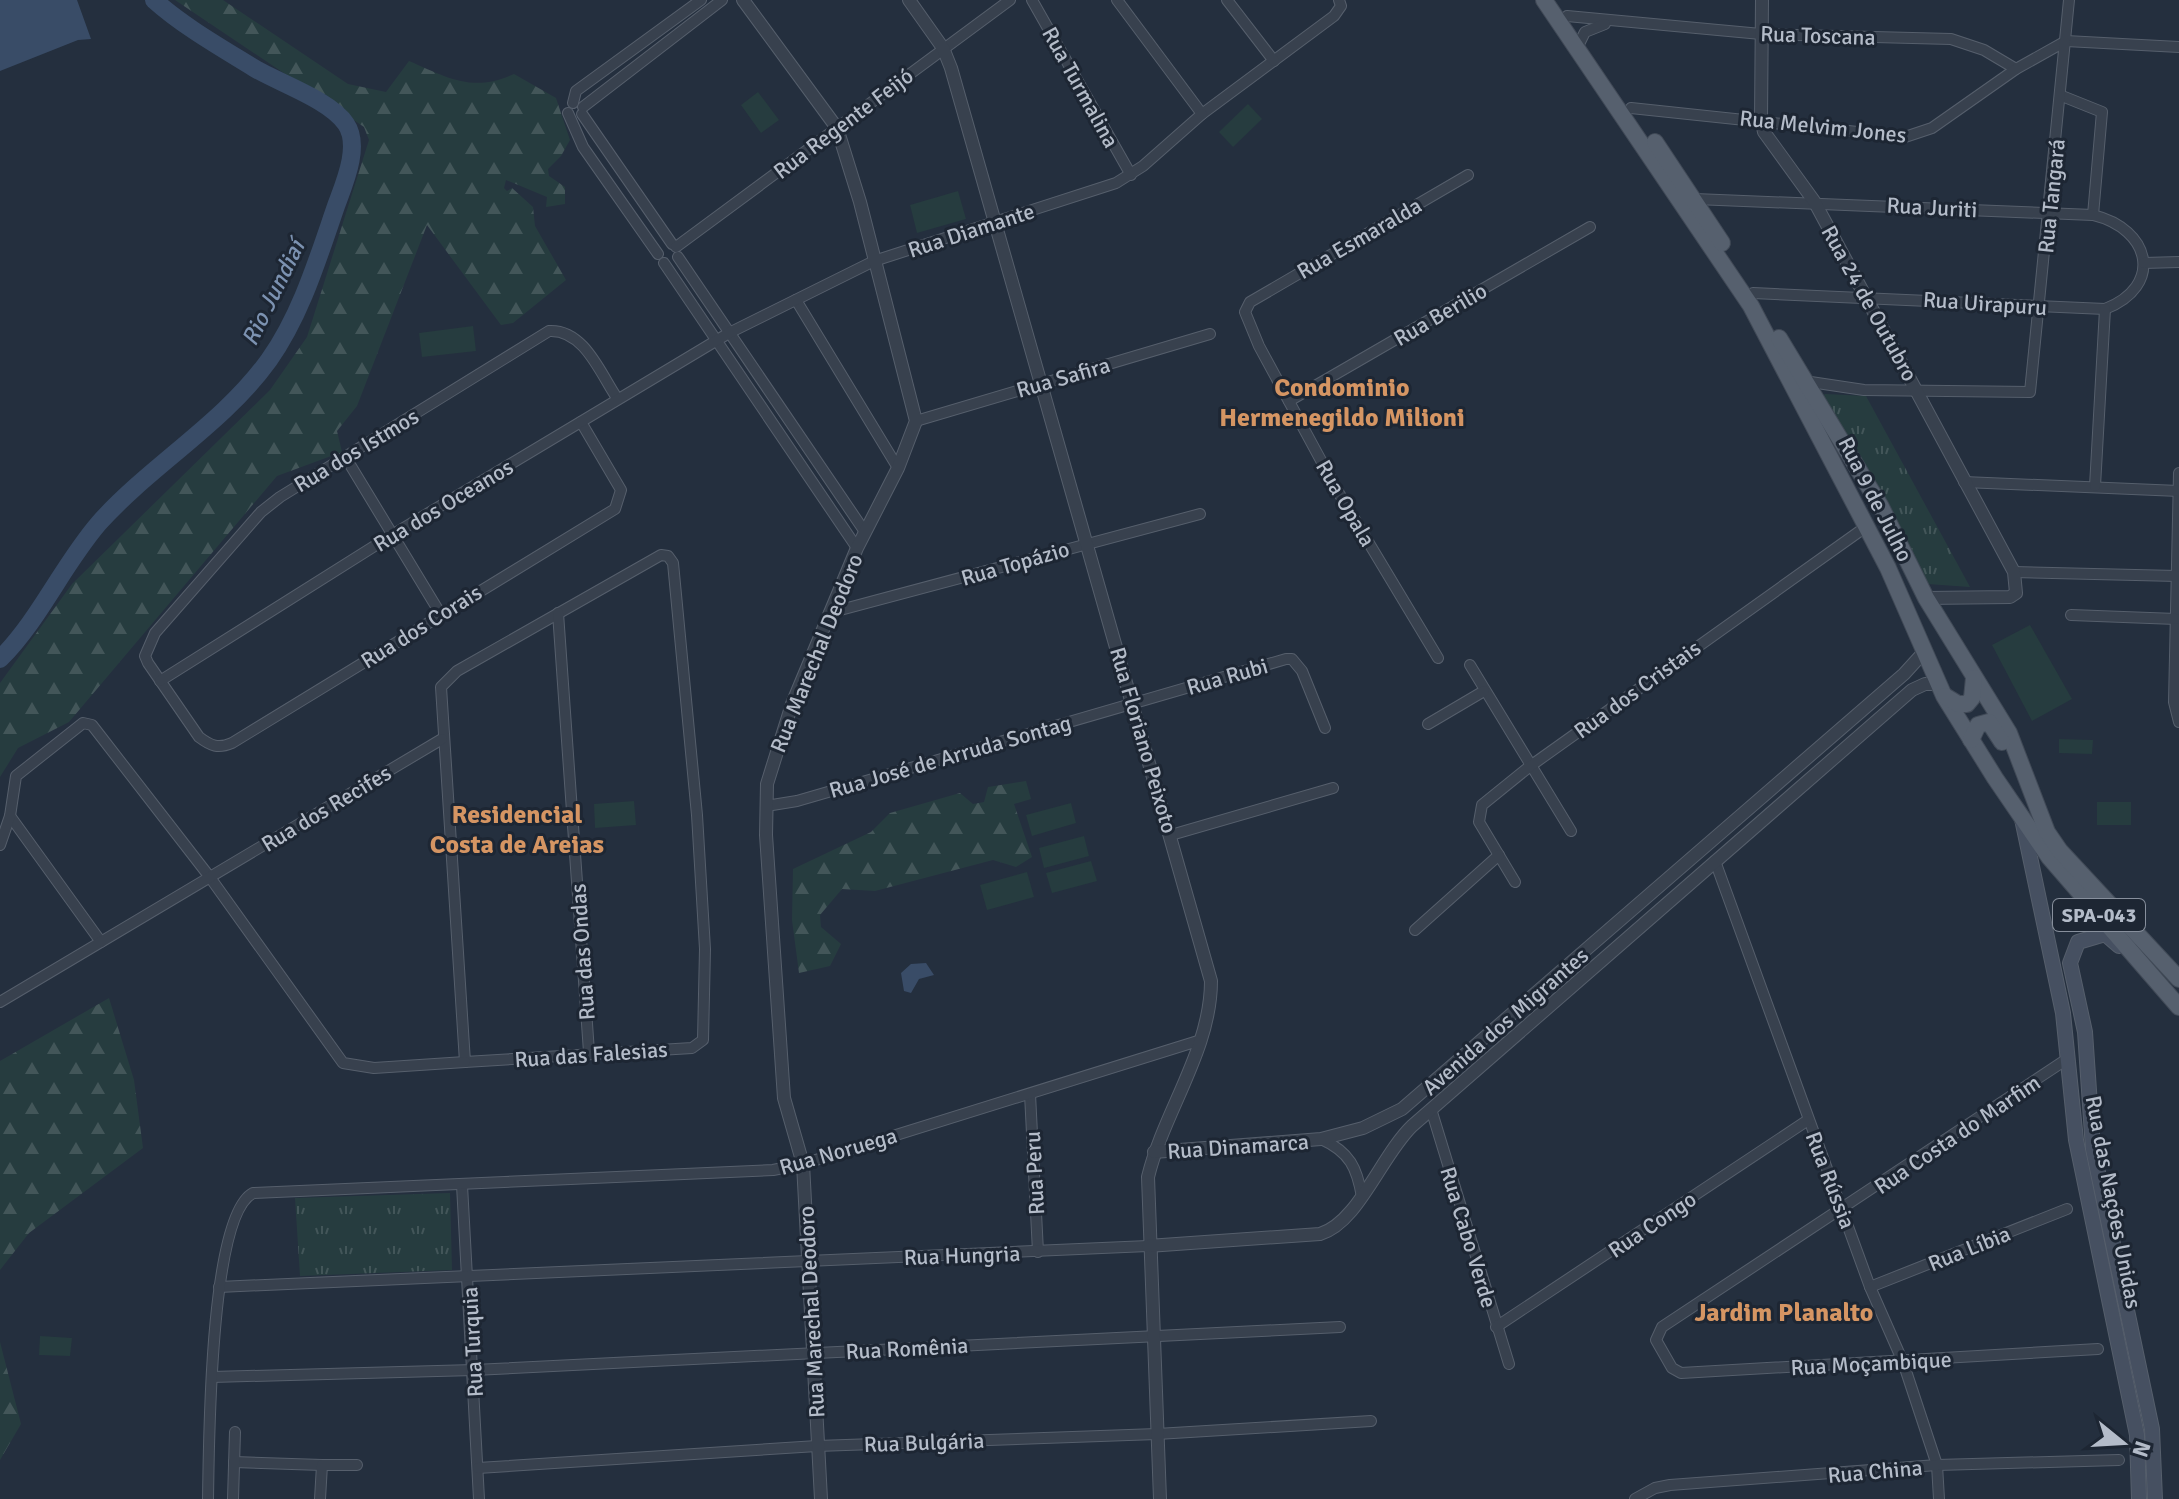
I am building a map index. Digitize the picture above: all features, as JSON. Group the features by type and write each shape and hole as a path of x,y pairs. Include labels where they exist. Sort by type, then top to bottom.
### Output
{"main road":[{"name":"Rua 9 de Julho","path":"1544,0 1631,108 1695,199 1804,381 1808,402 1941,690 1971,740 2049,857 2179,1007"},
{"name":"Rua 9 de Julho","path":"1556,0 1631,126 1751,306 1808,402 1881,507 1926,598 2009,733 2047,832 2060,851 2179,979"},
{"path":"1631,126 1684,198 1695,199"},
{"path":"1867,526 1872,523 1883,531 1902,563 1910,569"},
{"path":"1924,652 1936,642 1963,658"},
{"path":"1941,690 1964,706 1972,698 1974,678"},
{"path":"1971,740 1978,725 1989,722 1994,727 2011,756 2035,819 2047,832"},
{"name":"Rua das Nações Unidas","path":"2022,819 2061,1007 2076,1140 2137,1435 2139,1499"},
{"name":"Rua das Nações Unidas","path":"2153,977 2105,934 2083,938 2070,954 2085,1032 2093,1149 2152,1429 2155,1499"}],"street":[{"path":"701,0 576,91 583,147 857,548"},
{"path":"576,109 722,0"},
{"path":"743,0 837,128 916,421"},
{"name":"Rua Floriano Peixoto","path":"909,0 943,48 1134,703 1211,981 1210,1009 1201,1040 1154,1152 1146,1198 1160,1499"},
{"name":"Rua Regente Feijó","path":"675,250 1010,0"},
{"name":"Rua Turmalina","path":"1032,0 1131,175"},
{"path":"1117,0 1202,114"},
{"path":"1227,0 1274,61"},
{"name":"Rua Diamante","path":"729,333 874,261 1116,183 1131,175 1202,114 1334,16 1341,6 1339,0"},
{"name":"Rua 24 de Outubro","path":"1762,0 1761,119 1768,140 1814,201 2014,572"},
{"name":"Rua Tangará","path":"1917,390 2030,392 2062,96 2069,0"},
{"name":"Rua Toscana","path":"1567,16 1612,23 1761,34 1951,39 1984,50 2016,69"},
{"name":"Rua Toscana","path":"1580,41 1594,27 1612,23"},
{"path":"649,38 657,49"},
{"path":"2066,41 2179,47"},
{"name":"Rua Melvim Jones","path":"1631,108 1761,119 1887,136 1919,135 2016,69 2066,41"},
{"path":"583,87 592,100"},
{"path":"2062,96 2102,112 2093,215"},
{"path":"576,109 865,532"},
{"name":"Rua Esmaralda","path":"1250,302 1468,175"},
{"name":"Rua Juriti","path":"1695,199 1814,201 2093,215 2111,220 2126,229 2140,244 2144,263"},
{"name":"Rua Berilio","path":"1289,401 1590,227"},
{"path":"661,258 663,245 675,250"},
{"path":"661,258 675,262 675,250"},
{"path":"2095,486 2105,309 2133,287 2144,263 2179,262"},
{"name":"Rua Uirapuru","path":"1753,293 2105,309"},
{"path":"796,300 898,468"},
{"name":"Rua Opala","path":"1250,302 1245,318 1337,490 1438,658"},
{"name":"Rua dos Istmos","path":"160,681 145,656 155,633 261,512 549,331 563,330 581,343 617,398"},
{"name":"Rua dos Oceanos","path":"160,681 392,535 729,333"},
{"name":"Rua Safira","path":"916,421 1210,334"},
{"path":"1804,381 1834,387 1917,390"},
{"path":"1808,402 1834,387"},
{"name":"Rua Marechal Deodoro","path":"821,1499 803,1164 784,1098 767,784 775,751 829,613 857,548 898,468 916,421"},
{"name":"Rua dos Corais","path":"160,681 199,737 221,748 615,509 621,490 581,422"},
{"path":"346,458 440,613"},
{"path":"2179,473 2174,702 2179,722"},
{"path":"1964,482 2178,491"},
{"name":"Rua Topázio","path":"829,613 1087,541 1200,514"},
{"name":"Rua dos Cristais","path":"1515,882 1479,822 1479,810 1529,767 1867,526"},
{"name":"Rua das Falesias","path":"209,876 343,1063 374,1068 589,1052 692,1048 699,1045 704,1034 705,949 697,815 671,558 665,555 653,557 558,613"},
{"path":"1926,598 2010,597 2016,593 2014,572 2177,576"},
{"path":"2071,615 2177,611"},
{"path":"465,1062 441,687 457,671 558,613"},
{"name":"Rua das Ondas","path":"558,613 589,1052"},
{"name":"Avenida dos Migrantes","path":"1321,1139 1363,1128 1402,1109 1772,789 1924,652"},
{"name":"Rua Rubi","path":"1134,703 1292,659 1302,671 1325,728"},
{"path":"1470,665 1529,767 1571,831"},
{"name":"Avenida dos Migrantes","path":"1362,1197 1397,1140 1597,962 1912,690 1925,684 1941,690"},
{"path":"2174,702 2179,690"},
{"path":"1428,724 1484,691"},
{"name":"Rua José de Arruda Sontag","path":"766,806 797,801 1134,703"},
{"path":"0,845 10,816 16,776 88,723 96,728 209,876"},
{"name":"Rua dos Recifes","path":"0,1002 442,739"},
{"path":"1171,835 1333,788"},
{"name":"Avenida dos Migrantes","path":"1726,852 1718,848 1722,838 1765,801 1772,789"},
{"path":"10,816 101,942"},
{"path":"1415,930 1499,855"},
{"name":"Rua Rússia","path":"1715,861 1870,1287 1903,1362 1937,1465 1939,1499"},
{"name":"Avenida dos Migrantes","path":"1597,962 1597,947 1665,889 1673,875"},
{"path":"1554,979 1549,991 1560,996"},
{"path":"1524,1006 1536,1008 1532,1022"},
{"name":"Rua Noruega","path":"219,1287 236,1216 244,1198 263,1190 462,1185 773,1170 803,1164 1201,1040"},
{"name":"Rua Costa do Marfim","path":"1657,1346 1662,1327 1844,1210 2067,1059"},
{"name":"Rua Peru","path":"1030,1094 1038,1252"},
{"name":"Rua Cabo Verde","path":"1431,1109 1509,1364"},
{"name":"Rua Congo","path":"1496,1327 1808,1120"},
{"path":"1321,1139 1350,1158 1359,1177 1362,1197"},
{"name":"Rua Dinamarca","path":"1154,1152 1321,1139"},
{"name":"Rua Turquia","path":"462,1185 479,1499"},
{"name":"Rua Hungria","path":"219,1287 1038,1252 1320,1234 1339,1226 1362,1197"},
{"name":"Rua Líbia","path":"1870,1287 2067,1209"},
{"path":"208,1499 219,1287"},
{"name":"Rua Romênia","path":"212,1377 474,1370 1340,1327"},
{"name":"Rua Moçambique","path":"1657,1346 1672,1368 1681,1373 2098,1349"},
{"name":"Rua Bulgária","path":"478,1468 817,1446 1157,1434 1371,1421"},
{"path":"233,1499 235,1432"},
{"name":"Rua China","path":"1635,1499 1670,1485 1937,1465 2119,1460"},
{"path":"234,1462 357,1465"},
{"path":"320,1499 322,1465"}],"green space":[{"path":"175,0 223,0 348,84 386,92 409,61 449,78 473,83 499,80 514,74 556,98 570,140 561,156 548,169 549,176 565,187 565,204 546,207 547,197 506,180 504,188 507,191 512,188 533,207 535,226 566,280 513,323 501,325 427,225 357,406 337,431 342,452 277,476 69,722 18,748 0,777 0,683 72,584 270,390 307,337 369,140 364,127"},
{"path":"758,92 779,120 761,133 741,105"},
{"path":"1248,104 1262,119 1233,147 1219,132"},
{"path":"958,191 966,219 917,233 910,205"},
{"path":"473,326 476,351 422,357 419,333"},
{"path":"1825,394 1866,396 1970,587 1928,584 1821,398"},
{"path":"2030,625 2072,699 2032,721 1992,645"},
{"path":"2059,739 2093,740 2092,754 2059,753"},
{"path":"1026,781 1031,799 1014,804 1032,857 1016,867 993,860 875,891 842,889 820,915 821,927 841,944 830,966 799,973 792,920 793,869 871,832 890,813 960,793 973,804 984,802 988,787"},
{"path":"634,801 636,825 595,828 594,804"},
{"path":"2097,802 2131,802 2131,825 2097,825"},
{"path":"1071,803 1076,823 1032,836 1026,815"},
{"path":"1084,836 1089,856 1044,868 1039,848"},
{"path":"1091,861 1097,881 1052,893 1046,873"},
{"path":"1027,872 1034,897 987,910 980,885"},
{"path":"109,998 134,1080 143,1148 29,1233 0,1270 0,1061"},
{"path":"450,1193 452,1270 300,1276 295,1198"},
{"path":"40,1336 72,1338 70,1356 39,1355"},
{"path":"0,1342 21,1424 0,1460"}],"water":[{"path":"0,0 77,0 91,39 78,40 0,71"},
{"path":"926,963 934,975 919,979 911,993 904,991 901,973 911,964"}],"waterway":[{"name":"Rio Jundiaí","path":"0,659 27,627 99,523 230,404 269,360 308,286 350,165 350,133 338,115 215,44 154,0"}],"district":[{"name":"Condominio Hermenegildo Milioni","path":"1342,402"},
{"name":"Residencial Costa de Areias","path":"517,829"},
{"name":"Jardim Planalto","path":"1784,1312"}]}
